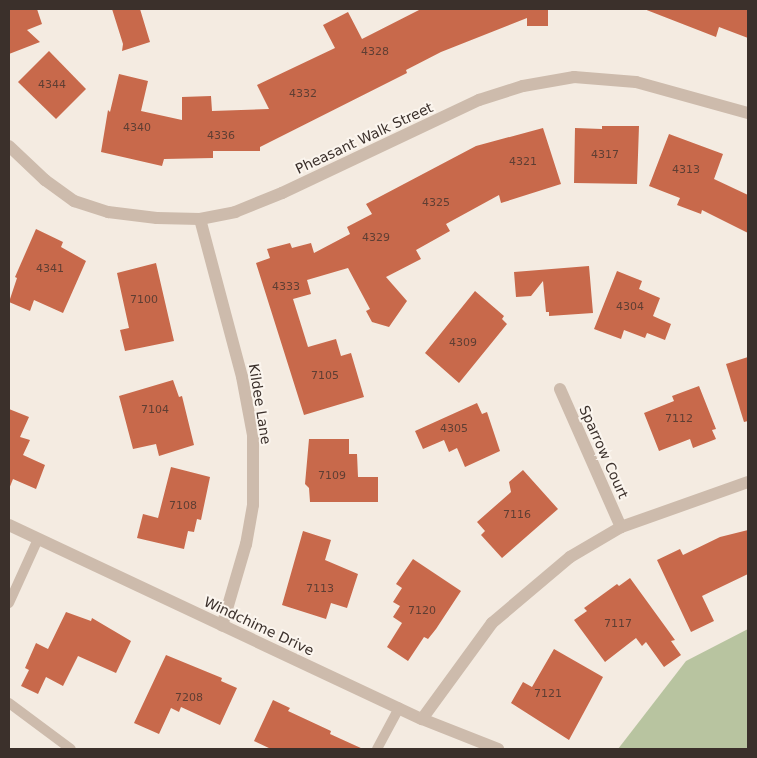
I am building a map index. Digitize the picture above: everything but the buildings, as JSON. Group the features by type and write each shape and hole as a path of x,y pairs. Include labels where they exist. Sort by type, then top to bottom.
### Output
{"street":[{"name":"Pheasant Walk Street","path":"9,146 45,180 74,201 108,212 157,218 200,219 235,212 274,196 479,100 522,86 574,77 636,82 748,113"},
{"name":"Kildee Lane","path":"200,219 242,377 253,435 253,505 246,544 222,626"},
{"name":"Sparrow Court","path":"560,389 621,527"},
{"path":"422,719 492,623 570,557 621,527 748,482"},
{"name":"Windchime Drive","path":"9,526 422,719 498,749"}],"lane":[{"path":"9,603 38,539"},
{"path":"9,703 43,732 71,749"},
{"path":"377,749 399,708"}],"green space":[{"path":"748,629 748,749 618,749 686,661"}]}
